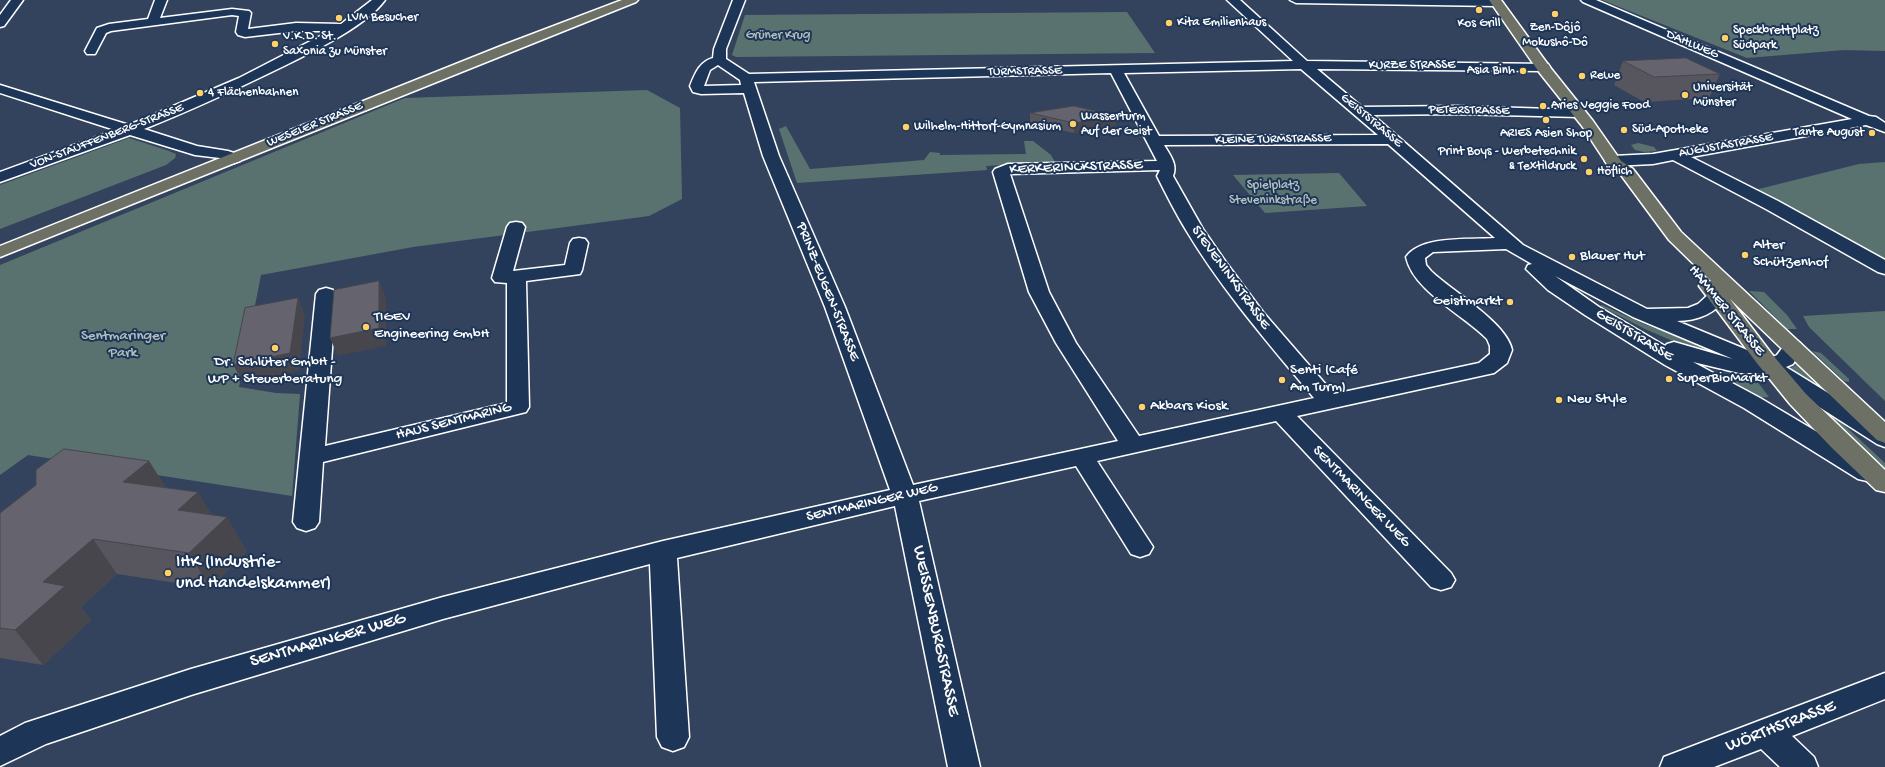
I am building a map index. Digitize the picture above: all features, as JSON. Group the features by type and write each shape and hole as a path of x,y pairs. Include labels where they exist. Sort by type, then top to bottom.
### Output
{"main road":[{"name":"WESELER STRASSE","path":"0,252 228,156 608,0"},
{"name":"WESELER STRASSE","path":"0,242 228,156 632,0"},
{"name":"HAMMER STRASSE","path":"1496,1 1614,163 1627,172 1676,236 1885,435"},
{"name":"HAMMER STRASSE","path":"1614,163 1613,172 1646,215 1718,296 1772,368 1838,440 1885,484"}],"street":[{"path":"0,23 18,0"},
{"path":"153,22 161,0"},
{"name":"VON-STAUFFENBERG-STRASSE","path":"0,177 131,129 254,76 309,48 341,28 379,0"},
{"path":"719,60 720,49 739,0"},
{"name":"GEISTSTRASSE","path":"1233,0 1304,66 1360,111 1448,186 1555,286 1673,360 1792,427 1885,484"},
{"path":"1296,0 1496,1"},
{"name":"DAHLWEG","path":"1587,0 1885,128"},
{"path":"182,31 94,46 101,31 109,28 239,12 245,13 242,32 245,33 296,27 341,28"},
{"path":"228,25 244,23"},
{"path":"719,60 709,62 706,66 697,86 698,89 748,84"},
{"path":"719,60 748,84"},
{"name":"KURZE STRASSE","path":"1304,66 1543,67"},
{"name":"TURMSTRASSE","path":"748,84 1116,70 1304,66"},
{"name":"STEVENINKSTRASSE","path":"1116,70 1167,165 1168,170 1165,176 1194,229 1221,269 1256,316 1329,402"},
{"name":"PRINZ-EUGEN-STRASSE","path":"748,84 772,156 835,307 905,495"},
{"path":"0,89 195,150 228,156"},
{"name":"PETERSTRASSE","path":"1360,111 1457,110 1579,113"},
{"name":"AUGUSTASTRASSE","path":"1614,163 1677,156 1885,117"},
{"name":"KLEINE TURMSTRASSE","path":"1155,141 1392,139"},
{"path":"1677,156 1772,205 1885,268"},
{"name":"KERKERINCKSTRASSE","path":"1132,444 1066,343 1039,292 1001,172 1008,169 1167,165"},
{"path":"516,227 502,278 573,270 579,244"},
{"name":"GEISTSTRASSE","path":"1513,246 1640,313 1772,368 1885,439"},
{"name":"SENTMARINGER WEG","path":"0,752 36,733 191,682 443,608 663,551 1132,444 1281,414 1486,368 1495,364 1499,359 1502,349 1494,334 1438,288 1416,267 1414,262 1418,253 1433,247 1513,246"},
{"name":"HAUS SENTMARING","path":"311,457 518,407 516,276"},
{"path":"306,522 326,294"},
{"path":"1640,313 1674,315 1696,313 1706,308 1718,296"},
{"path":"1612,323 1706,360 1735,366 1772,368 1790,355 1793,347"},
{"name":"SENTMARINGER WEG","path":"1281,414 1441,580"},
{"path":"1082,456 1140,548"},
{"name":"WEISSENBURGSTRASSE","path":"905,495 964,767"},
{"path":"663,551 673,737"},
{"name":"WÖRTHSTRASSE","path":"1676,767 1885,686"},
{"path":"1766,733 1802,767"}],"green space":[{"path":"1602,0 1885,0 1885,51 1844,50 1747,58"},
{"name":"Grüner Krug","path":"1127,12 1155,53 736,57 732,55 745,15"},
{"name":"Sentmaringer Park","path":"647,90 680,108 682,199 649,216 413,247 261,275 239,387 276,393 300,394 292,496 28,455 0,475 0,265 405,98"},
{"path":"786,126 810,169 924,160 930,152 940,153 940,155 1026,154 1024,141 1033,141 1051,155 1055,162 986,166 987,170 797,183 779,129"},
{"path":"129,138 176,154 175,158 166,165 0,229 0,185"},
{"path":"1638,143 1654,147 1657,151 1644,152 1635,150 1631,145"},
{"path":"1885,162 1885,261 1755,190 1859,164"},
{"name":"Spielplatz Steveninkstraße","path":"1339,173 1367,206 1265,213 1233,175"},
{"path":"1749,291 1764,292 1787,315 1797,329 1787,329"},
{"path":"1602,305 1646,325 1706,346 1708,347 1710,357 1645,329 1600,306"},
{"path":"1885,311 1885,401 1809,327 1803,316"},
{"path":"1812,351 1821,353 1849,379 1849,382 1844,381"},
{"path":"1799,363 1827,387 1820,389 1787,370"},
{"path":"1730,370 1750,372 1769,397 1757,397 1742,389 1734,381 1731,376 1734,375"},
{"path":"1817,405 1841,422 1885,463 1885,474"}],"building":[{"path":"1686,58 1720,74 1654,77 1623,61"},
{"path":"1074,106 1117,116 1074,123 1030,113"},
{"path":"379,281 379,328 330,338 334,290"},
{"path":"298,298 290,353 233,365 245,308"},
{"path":"64,449 149,461 123,482 198,492 178,510 227,517 189,553 93,539 43,582 65,586 15,630 0,628 0,513 36,485 36,470"}],"place":[{"name":"Kos Grill","path":"1479,10"},
{"name":"Zen-Dôjô Mokushô-Dô","path":"1555,14"},
{"name":"LVM Besucher","path":"339,18"},
{"name":"Kita Emilienhaus","path":"1169,23"},
{"name":"Speckbrettplatz Südpark","path":"1725,38"},
{"name":"V.K.D. St. Saxonia zu Münster","path":"275,44"},
{"name":"Asia Binh","path":"1523,71"},
{"name":"Rewe","path":"1582,76"},
{"name":"4 Flächenbahnen","path":"200,93"},
{"name":"Universität Münster","path":"1685,95"},
{"name":"Aries Veggie Food","path":"1543,106"},
{"name":"ARIES Asien Shop","path":"1546,120"},
{"name":"Wasserturm Auf der Geist","path":"1073,124"},
{"name":"Wilhelm-Hittorf-Gymnasium","path":"906,127"},
{"name":"Süd-Apotheke","path":"1624,130"},
{"name":"Tante August","path":"1872,133"},
{"name":"Print Boys - Werbetechnik & Textildruck","path":"1584,159"},
{"name":"Höflich","path":"1589,172"},
{"name":"Alter Schützenhof","path":"1745,255"},
{"name":"Blauer Hut","path":"1572,257"},
{"name":"Geistmarkt","path":"1510,302"},
{"name":"TIGEV Engineering GmbH","path":"366,327"},
{"name":"Dr. Schlüter GmbH - WP + Steuerberatung","path":"275,348"},
{"name":"SuperBioMarkt","path":"1669,379"},
{"name":"Senti (Café Am Turm)","path":"1282,380"},
{"name":"Neu Style","path":"1559,400"},
{"name":"Akbars Kiosk","path":"1142,407"},
{"name":"IHK (Industrie- und Handelskammer)","path":"168,573"}]}
